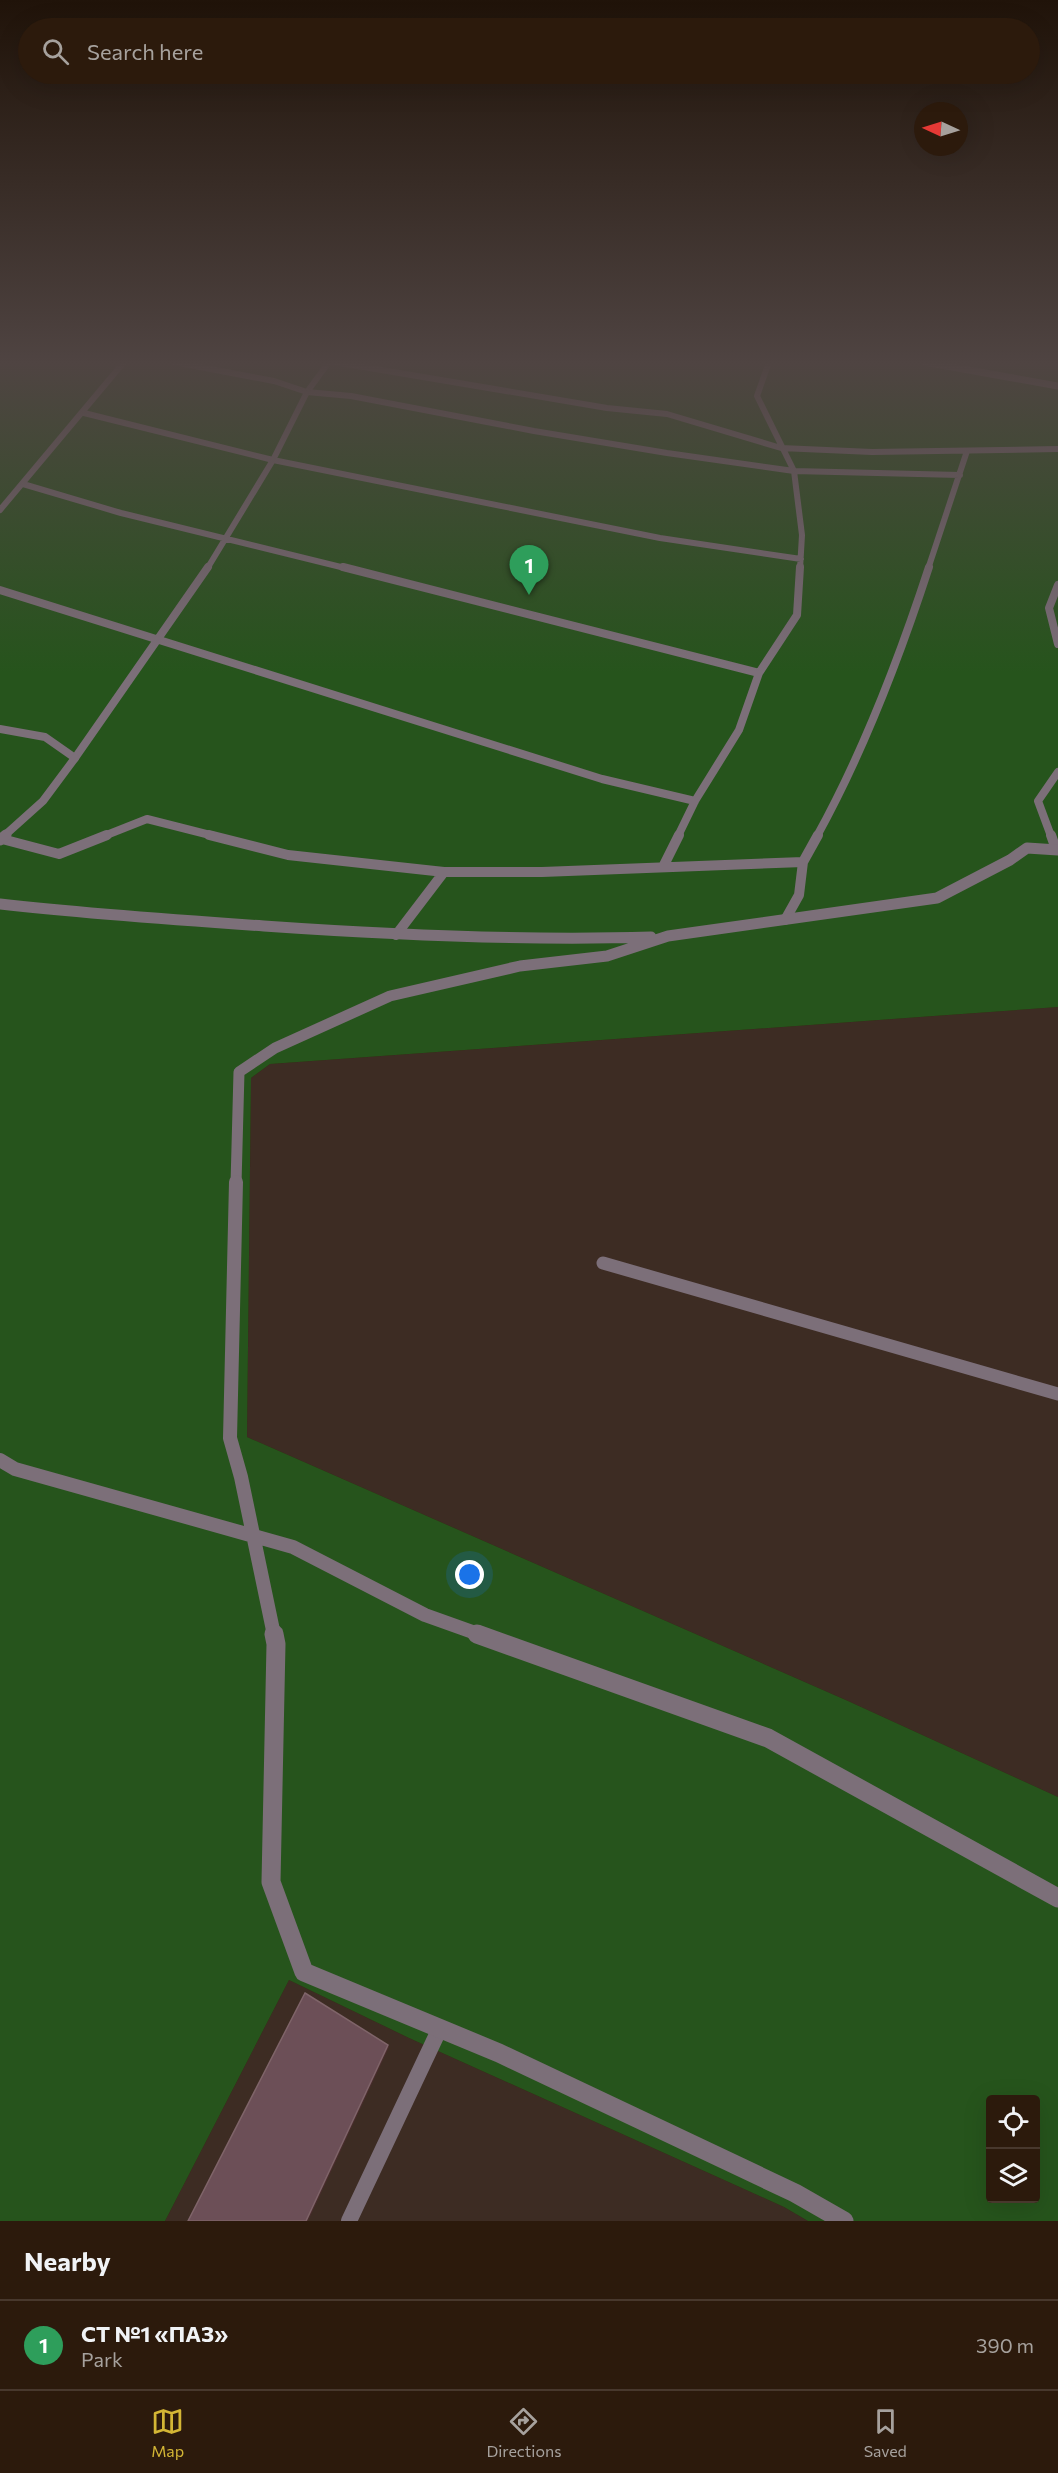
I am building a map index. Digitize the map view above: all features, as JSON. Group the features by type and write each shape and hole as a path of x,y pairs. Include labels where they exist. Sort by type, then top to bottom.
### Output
{"street":[{"path":"1,840 43,801 75,758"},
{"path":"0,904 71,913 396,935 580,940 668,936 937,898 1010,860 1027,848 1057,849"},
{"path":"668,936 607,956 520,966 390,996 275,1048 239,1072 230,1438 276,1644 271,1882 304,1972 499,2053 795,2193 844,2221"},
{"path":"0,1460 15,1469 293,1547 425,1615 768,1738 1058,1898"}],"lane":[{"path":"0,510 39,466"},
{"path":"0,729 45,738 75,758 159,641 228,538 270,466"},
{"path":"301,466 660,538 801,558"},
{"path":"756,466 794,471 960,475"},
{"path":"663,867 695,801 738,730 759,673 797,615 802,535 794,471 791,466"},
{"path":"785,920 799,895 803,862 839,797 900,655 963,466"},
{"path":"23,484 121,513 759,673"},
{"path":"1058,585 1049,608 1058,644"},
{"path":"0,590 602,779 695,801"},
{"path":"1057,849 1038,801 1058,772"},
{"path":"1,840 59,854 147,819 288,855 444,872 542,872 803,862"},
{"path":"396,935 444,872"},
{"path":"603,1263 1058,1394"},
{"path":"349,2221 440,2028"}],"shaded area":[{"path":"1058,1007 1058,1797 848,1701 247,1437 251,1078 270,1064"},
{"path":"289,1980 409,2038 784,2207 808,2221 165,2221"}],"green space":[{"path":"0,466 1058,466 1058,1007 270,1064 251,1078 247,1437 848,1701 1058,1797 1058,2221 808,2221 784,2207 409,2038 289,1980 165,2221 0,2221"}],"building":[{"path":"305,1993 388,2045 306,2221 188,2221"}],"place":[{"name":"СТ №1 «ПАЗ»","path":"529,595"}]}
